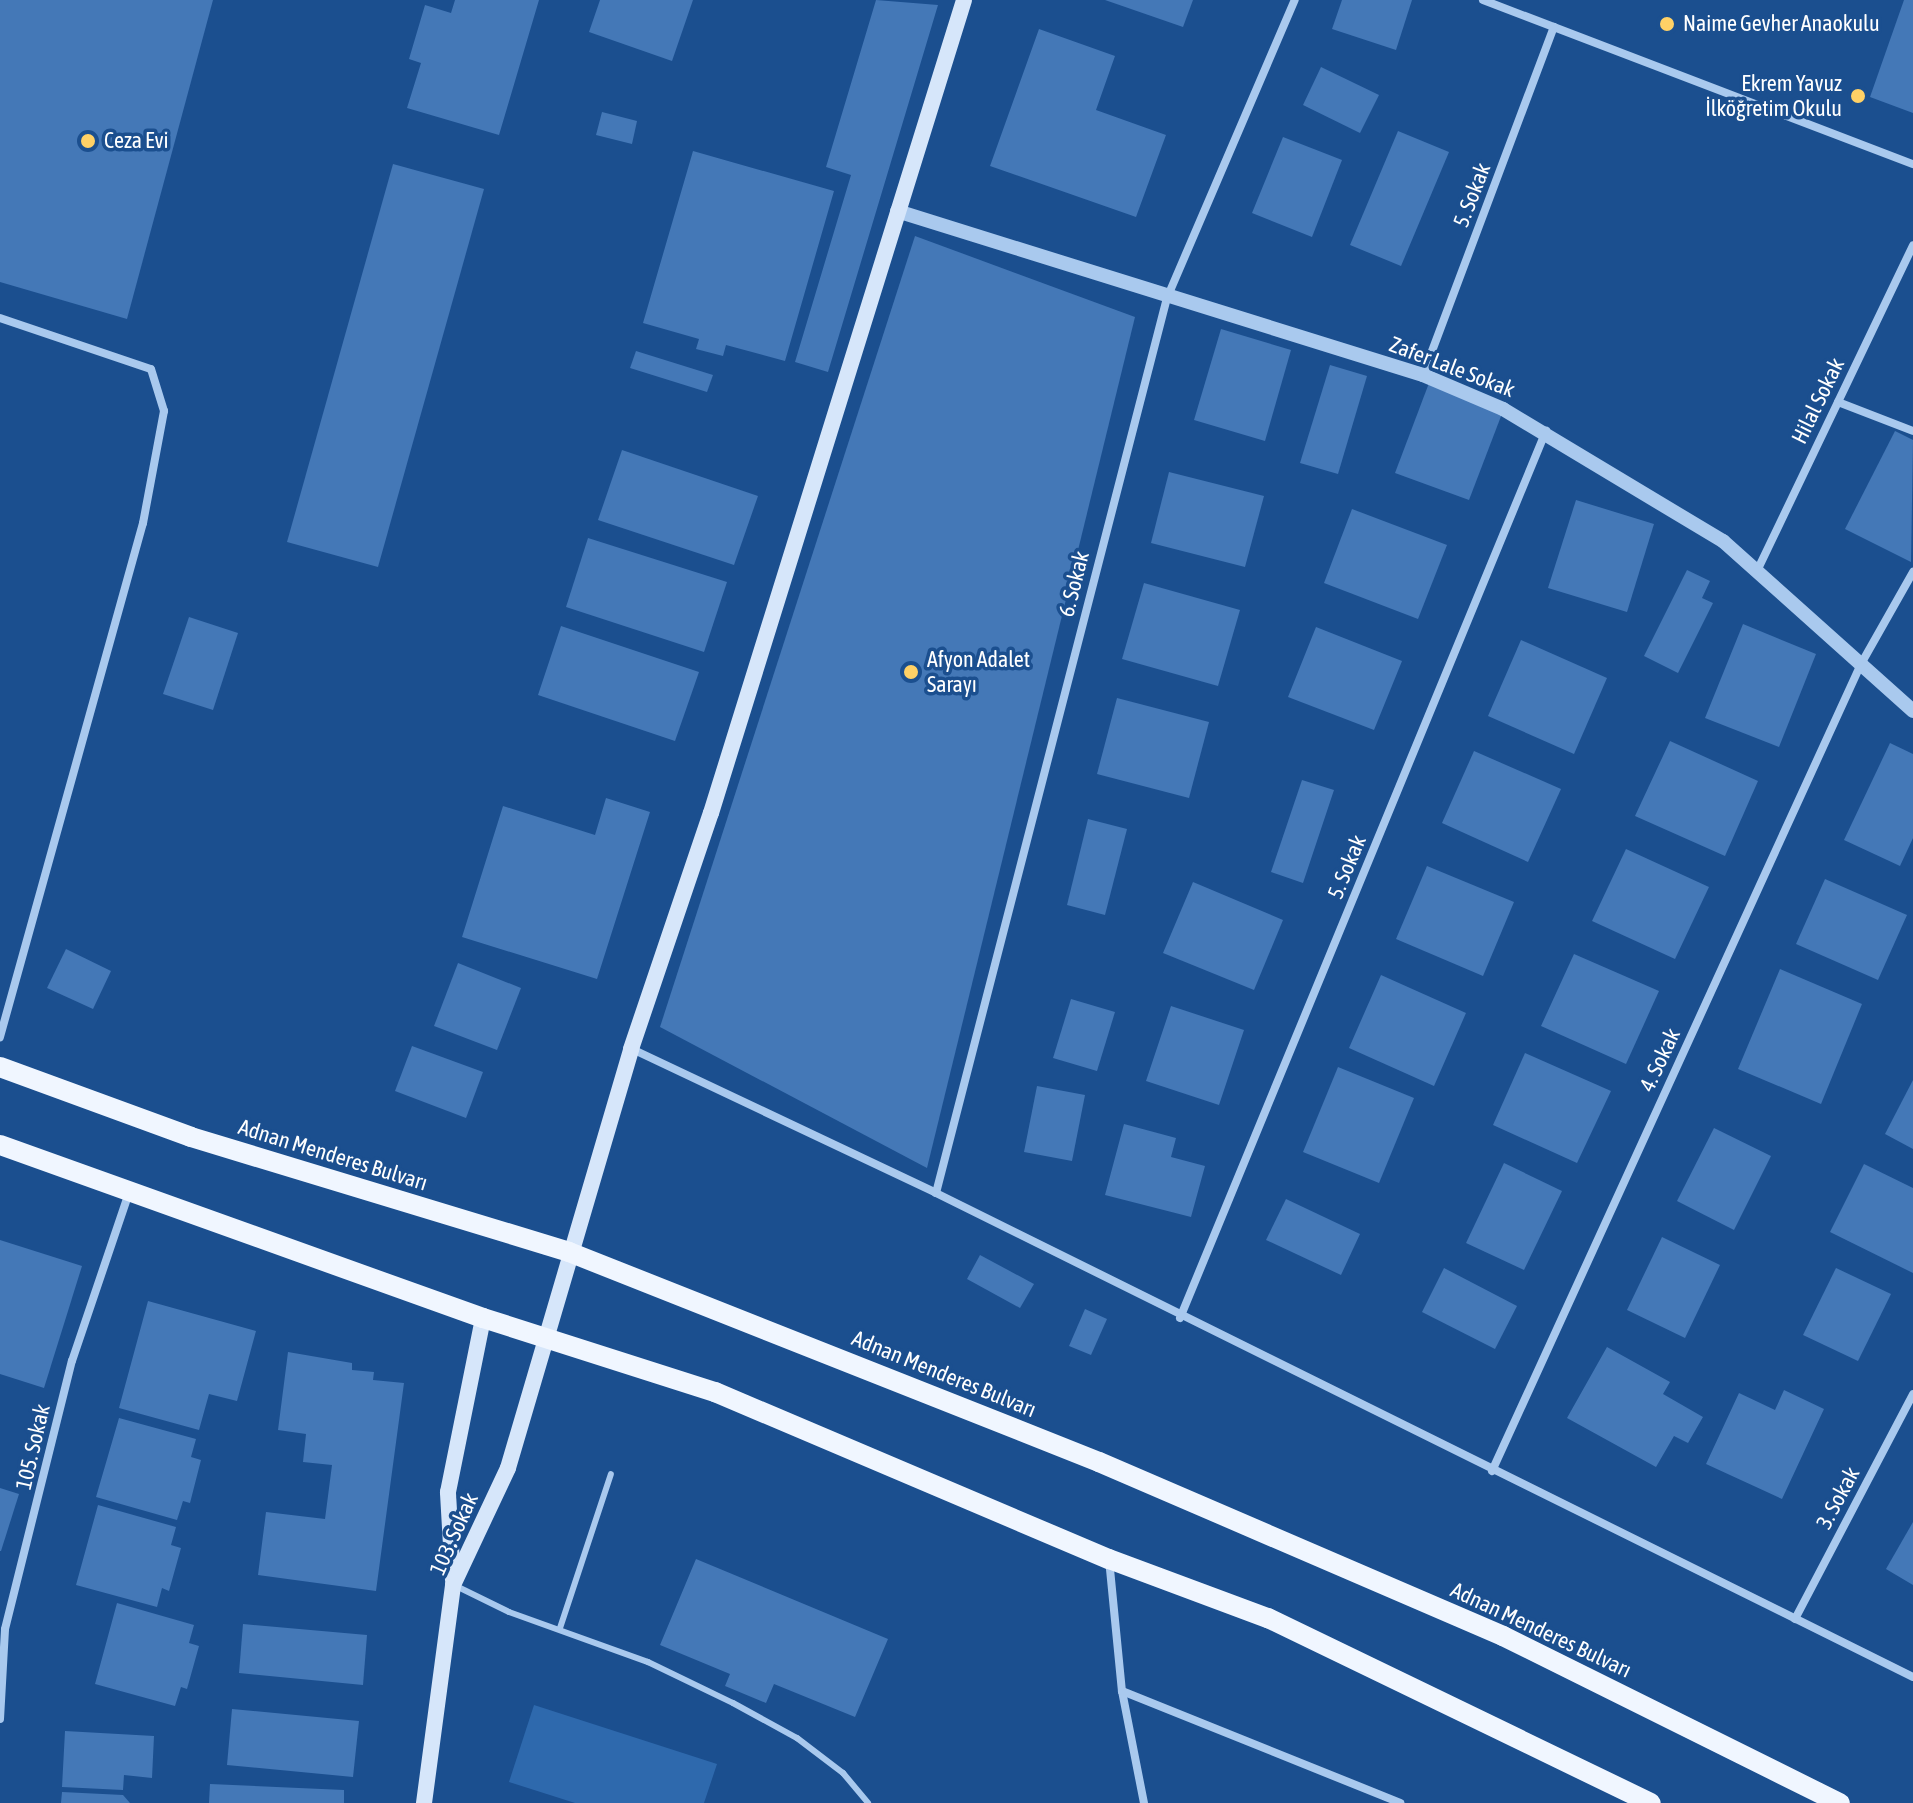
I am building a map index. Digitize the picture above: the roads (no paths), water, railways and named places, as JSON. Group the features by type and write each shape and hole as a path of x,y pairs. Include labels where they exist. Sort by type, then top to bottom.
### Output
{"main road":[{"name":"103. Sokak","path":"424,1803 453,1585 508,1468 543,1337 631,1049 711,813 964,0"},
{"name":"Adnan Menderes Bulvarı","path":"0,1067 191,1137 569,1252 1099,1462 1474,1623 1840,1803"},
{"path":"0,1145 483,1318 715,1392 1109,1559 1268,1618 1651,1803"},
{"path":"453,1585 448,1492 483,1318"}],"street":[{"name":"6. Sokak","path":"936,1193 1167,298 1295,0"},
{"path":"1483,0 1506,4 1554,27 1913,164"},
{"name":"5. Sokak","path":"1423,375 1554,27"},
{"name":"Zafer Lale Sokak","path":"897,211 1167,298 1423,375 1547,430 1723,541 1913,711"},
{"name":"Hilal Sokak","path":"1757,571 1913,246"},
{"path":"0,318 151,369 164,411 143,523 0,1037"},
{"path":"1838,402 1913,431"},
{"name":"5. Sokak","path":"1180,1318 1547,430"},
{"name":"4. Sokak","path":"1492,1471 1861,664 1913,572"},
{"path":"631,1049 936,1193 1180,1318 1913,1677"},
{"name":"105. Sokak","path":"0,1719 2,1628 72,1361 130,1190"},
{"name":"3. Sokak","path":"1795,1619 1913,1394"},
{"path":"1109,1559 1122,1691 1144,1803"},
{"path":"1122,1691 1400,1803"}],"lane":[{"path":"560,1628 611,1474"},
{"path":"453,1585 509,1612 648,1662 797,1738 843,1773 868,1803"}],"place":[{"name":"Naime Gevher Anaokulu","path":"1667,24"},
{"name":"Ekrem Yavuz İlköğretim Okulu","path":"1858,96"},
{"name":"Ceza Evi","path":"88,141"},
{"name":"Afyon Adalet Sarayı","path":"911,672"}]}
